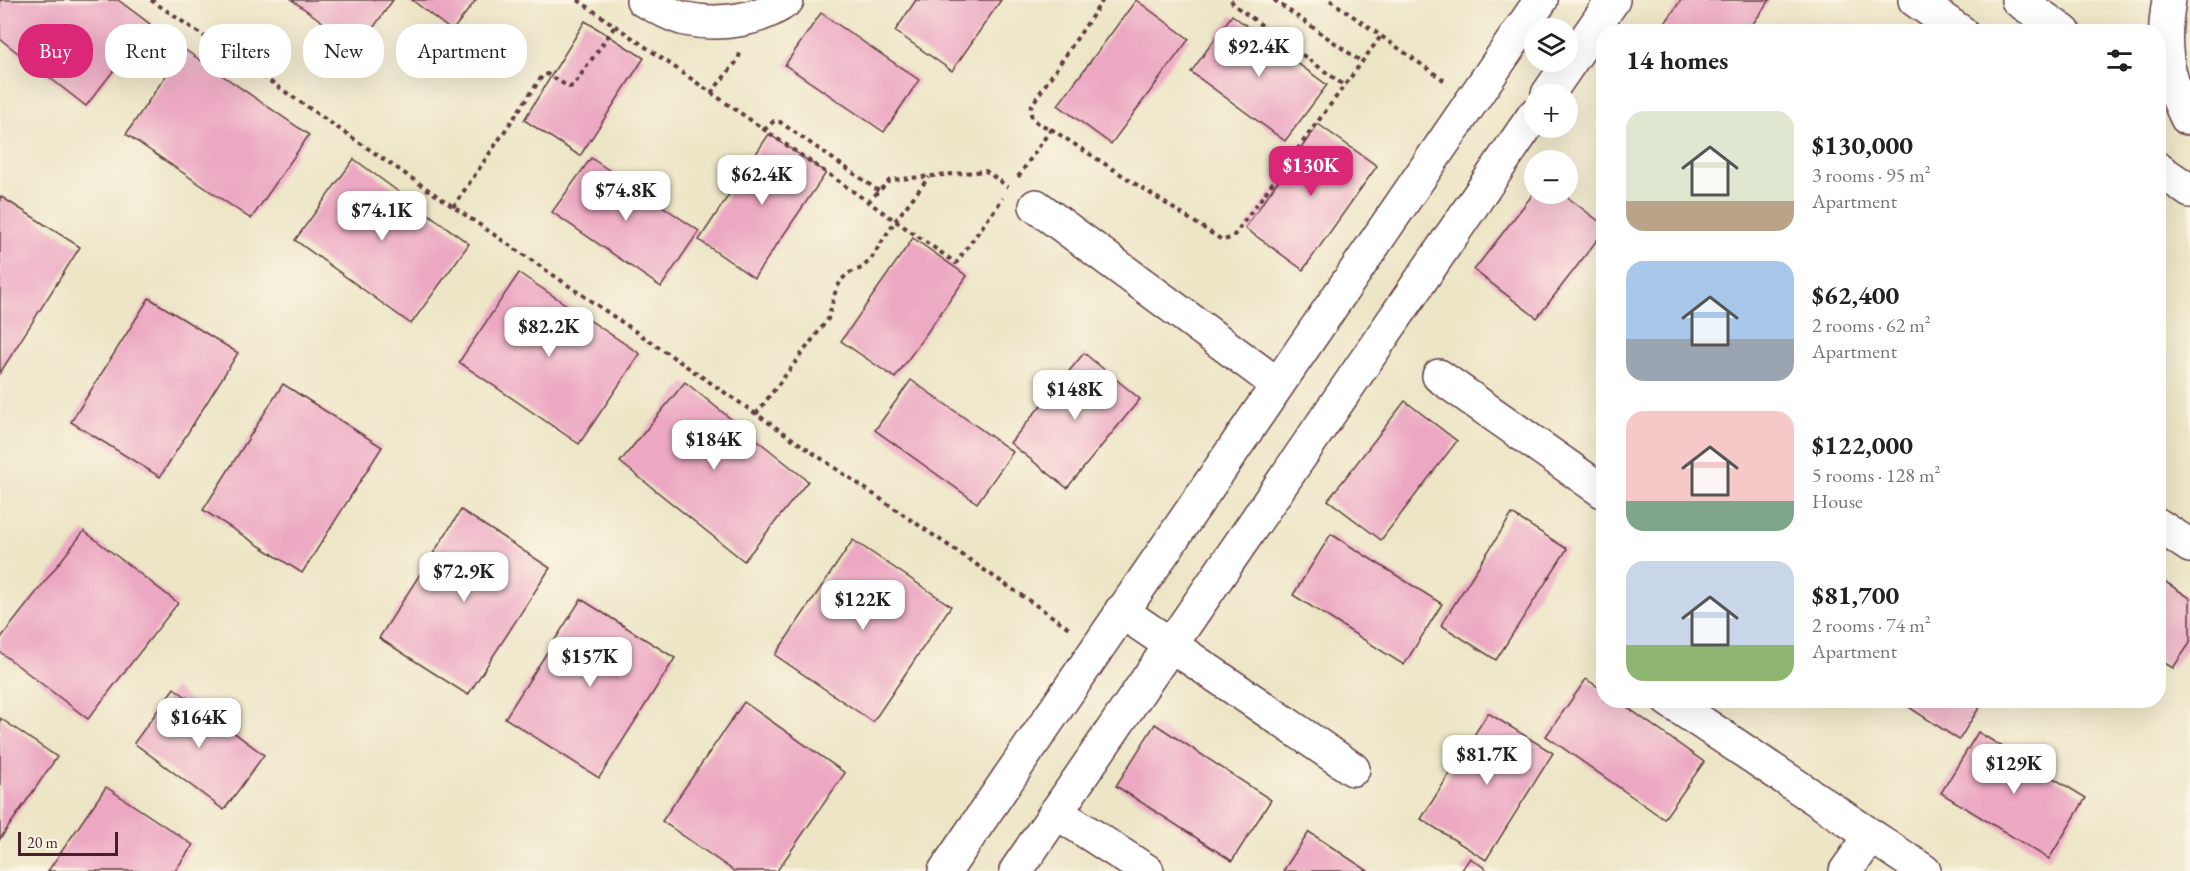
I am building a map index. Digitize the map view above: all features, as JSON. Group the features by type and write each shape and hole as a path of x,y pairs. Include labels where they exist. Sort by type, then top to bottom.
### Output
{"street":[{"path":"643,0 684,19 732,21 777,8 787,0"},
{"path":"945,871 1541,0"},
{"path":"1596,24 1613,0"},
{"path":"1915,0 1949,24"},
{"path":"2018,0 2052,24"},
{"path":"2164,24 2169,0"},
{"path":"1555,84 1596,25"},
{"path":"2166,58 2173,89 2189,118"},
{"path":"2166,103 2189,118"},
{"path":"1016,871 1524,130"},
{"path":"2166,174 2190,191"},
{"path":"1036,206 1277,384"},
{"path":"1439,376 1596,486"},
{"path":"2166,530 2190,546"},
{"path":"1121,611 1353,769"},
{"path":"1680,708 1924,871"},
{"path":"1056,812 1147,871"},
{"path":"1846,871 1871,836"}],"path":[{"path":"151,0 1097,647"},
{"path":"578,0 956,263 1004,198"},
{"path":"1103,0 1031,106 1030,112 1036,123 1051,129 1222,240 1228,240 1236,233 1381,36"},
{"path":"1231,0 1234,5 1346,86"},
{"path":"1274,0 1362,62"},
{"path":"1330,0 1472,101"},
{"path":"711,93 740,54 740,40 732,21"},
{"path":"453,207 543,75 547,74 568,87 573,86 615,26"},
{"path":"764,130 774,121 780,122 879,191"},
{"path":"868,202 890,180 986,171 1010,189 1051,129"},
{"path":"756,414 828,319 841,280 849,273 862,268 871,259 895,220 929,177"}],"building":[{"path":"0,0 118,0 150,24 105,24 105,78 108,78 86,106 50,78 93,78 93,24 18,24 18,53 0,39"},
{"path":"292,0 393,0 376,24 326,24"},
{"path":"412,0 476,0 457,24 443,24"},
{"path":"916,0 1001,0 952,71 895,31"},
{"path":"1136,0 1189,39 1111,144 1058,105"},
{"path":"1681,0 1770,0 1753,24 1664,24"},
{"path":"821,13 919,80 884,132 785,65"},
{"path":"1232,15 1327,85 1285,141 1191,72"},
{"path":"585,21 644,58 580,156 524,120"},
{"path":"187,51 199,59 199,78 226,78 309,135 251,219 126,134 164,78 187,78"},
{"path":"1318,124 1377,166 1303,270 1245,228"},
{"path":"769,134 826,173 754,278 699,240"},
{"path":"591,158 699,231 661,287 552,212"},
{"path":"354,159 469,244 411,324 295,240"},
{"path":"0,196 80,247 0,373"},
{"path":"1525,204 1576,204 1596,219 1596,241 1537,318 1474,270"},
{"path":"913,238 967,276 895,378 841,341"},
{"path":"519,273 640,354 579,444 459,362"},
{"path":"149,298 238,353 160,477 71,422"},
{"path":"1084,353 1140,399 1067,488 1010,443"},
{"path":"911,380 1013,452 977,503 875,430"},
{"path":"685,382 808,481 744,561 620,462"},
{"path":"283,384 382,447 302,573 203,510"},
{"path":"1405,401 1457,441 1381,540 1328,500"},
{"path":"461,510 550,568 468,695 379,638"},
{"path":"1512,514 1567,549 1496,660 1441,625"},
{"path":"84,531 178,603 88,719 0,652 0,639"},
{"path":"1331,534 1442,604 1404,665 1293,595"},
{"path":"853,540 951,606 873,722 775,655"},
{"path":"2166,582 2190,598 2190,643 2173,668 2166,664"},
{"path":"581,599 675,658 599,778 505,718"},
{"path":"1586,679 1596,686 1596,708 1628,708 1704,762 1664,819 1546,736"},
{"path":"174,688 264,755 224,810 134,743"},
{"path":"744,702 845,773 777,871 734,871 662,821"},
{"path":"1910,708 1979,708 1959,740"},
{"path":"1488,713 1553,753 1486,860 1421,819"},
{"path":"0,718 57,757 0,839"},
{"path":"1155,724 1271,800 1232,861 1116,786"},
{"path":"1978,732 2086,798 2049,859 1941,793"},
{"path":"106,787 193,845 175,871 48,871"},
{"path":"1309,832 1368,871 1283,871"},
{"path":"1470,858 1489,871 1461,871"}]}
